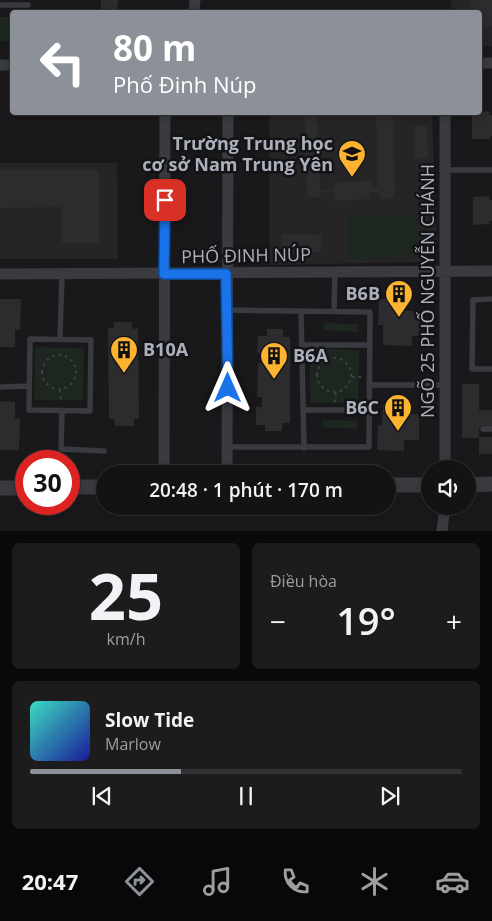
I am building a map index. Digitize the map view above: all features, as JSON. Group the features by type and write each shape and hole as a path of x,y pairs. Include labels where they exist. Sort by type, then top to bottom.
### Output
{"street":[{"path":"164,465 165,115"},
{"path":"227,465 228,310 226,274 228,115"},
{"name":"NGÕ 25 PHỐ NGUYỄN CHÁNH","path":"445,115 446,460"},
{"name":"PHỐ ĐINH NÚP","path":"0,274 62,274 114,270 164,274 492,272"},
{"path":"476,485 492,484"},
{"path":"396,485 421,485"},
{"path":"80,487 96,487"},
{"path":"0,488 15,488"},
{"path":"442,531 444,515"}],"lane":[{"path":"0,5 28,5"},
{"path":"445,170 492,170"},
{"path":"334,312 335,272"},
{"path":"60,339 62,274"},
{"path":"492,299 473,300 472,369 492,369"},
{"path":"228,310 370,312 368,447 228,447"},
{"path":"302,311 304,448"},
{"path":"30,339 60,339 91,340 90,411 29,410 30,339"},
{"path":"302,345 370,345"},
{"path":"369,385 445,384"},
{"path":"0,386 30,386"},
{"path":"303,410 369,410"},
{"path":"62,411 61,449 104,451"},
{"path":"483,429 492,430"}],"path":[{"path":"55,355 61,355 71,360 76,371 70,386 60,390 46,384 41,373 45,362 55,355"},
{"path":"330,358 342,359 350,368 351,377 346,388 336,392 326,390 318,381 320,364 330,358"},
{"path":"351,377 369,376"},
{"path":"60,390 62,411"},
{"path":"334,410 336,392"}],"shaded area":[{"path":"451,0 492,0 492,46 482,46 482,10 451,10"},
{"path":"0,17 10,17 10,41 0,41"},
{"name":"Trường Trung học cơ sở Nam Trung Yên","path":"269,115 432,115 437,243 420,262 270,265"},
{"path":"0,163 117,163 118,259 0,259"},
{"path":"417,214 418,257 348,259 347,216"},
{"path":"324,323 359,324 358,332 323,330"},
{"path":"35,347 84,348 83,400 34,400"},
{"path":"310,349 359,350 358,403 310,403"},
{"path":"323,420 358,421 357,429 323,427"}],"building":[{"path":"101,0 118,0 117,10 101,10"},
{"path":"471,0 492,0 492,26 482,26 482,10 471,10"},
{"path":"482,111 489,111 489,115 492,115 492,136 490,136 490,139 472,139 472,115 482,115"},
{"path":"305,115 317,115 320,190 334,189 334,182 371,181 371,187 378,186 376,115 393,115 395,198 380,199 380,192 370,193 371,199 334,201 334,192 319,193 320,197 307,197"},
{"path":"414,126 427,126 428,158 415,159"},
{"path":"0,170 99,170 99,243 62,243 62,207 0,208"},
{"path":"489,196 489,200 492,200 492,221 489,221 489,224 473,225 473,197"},
{"path":"282,234 321,235 321,252 281,252"},
{"path":"0,299 21,299 20,330 15,330 15,347 0,347"},
{"name":"B6B","path":"379,299 405,300 405,311 420,311 420,336 412,336 412,346 383,345 383,325 378,325"},
{"name":"B10A","path":"114,322 132,322 132,329 138,328 139,419 134,419 134,426 115,426 114,419 109,419 108,328 114,328"},
{"name":"B6A","path":"267,329 283,329 283,337 290,337 290,423 282,423 282,431 265,431 265,425 256,425 256,407 262,407 262,397 257,397 258,363 263,363 263,353 257,353 258,336 267,336"},
{"path":"462,384 479,384 479,410 492,410 492,427 479,427 479,437 492,437 492,454 479,454 479,438 462,438"},
{"path":"0,401 15,402 15,419 20,419 19,450 0,450"},
{"name":"B6C","path":"383,405 412,405 412,414 419,414 419,440 404,440 404,451 377,450 378,425 382,425"}],"place":[{"name":"Trường Trung học cơ sở Nam Trung Yên","path":"352,178"},
{"name":"B6B","path":"399,318"},
{"name":"B10A","path":"124,374"},
{"name":"B6A","path":"274,380"},
{"name":"B6C","path":"398,432"}],"route":[{"path":"165,200 164,274 226,274 228,388"}]}
